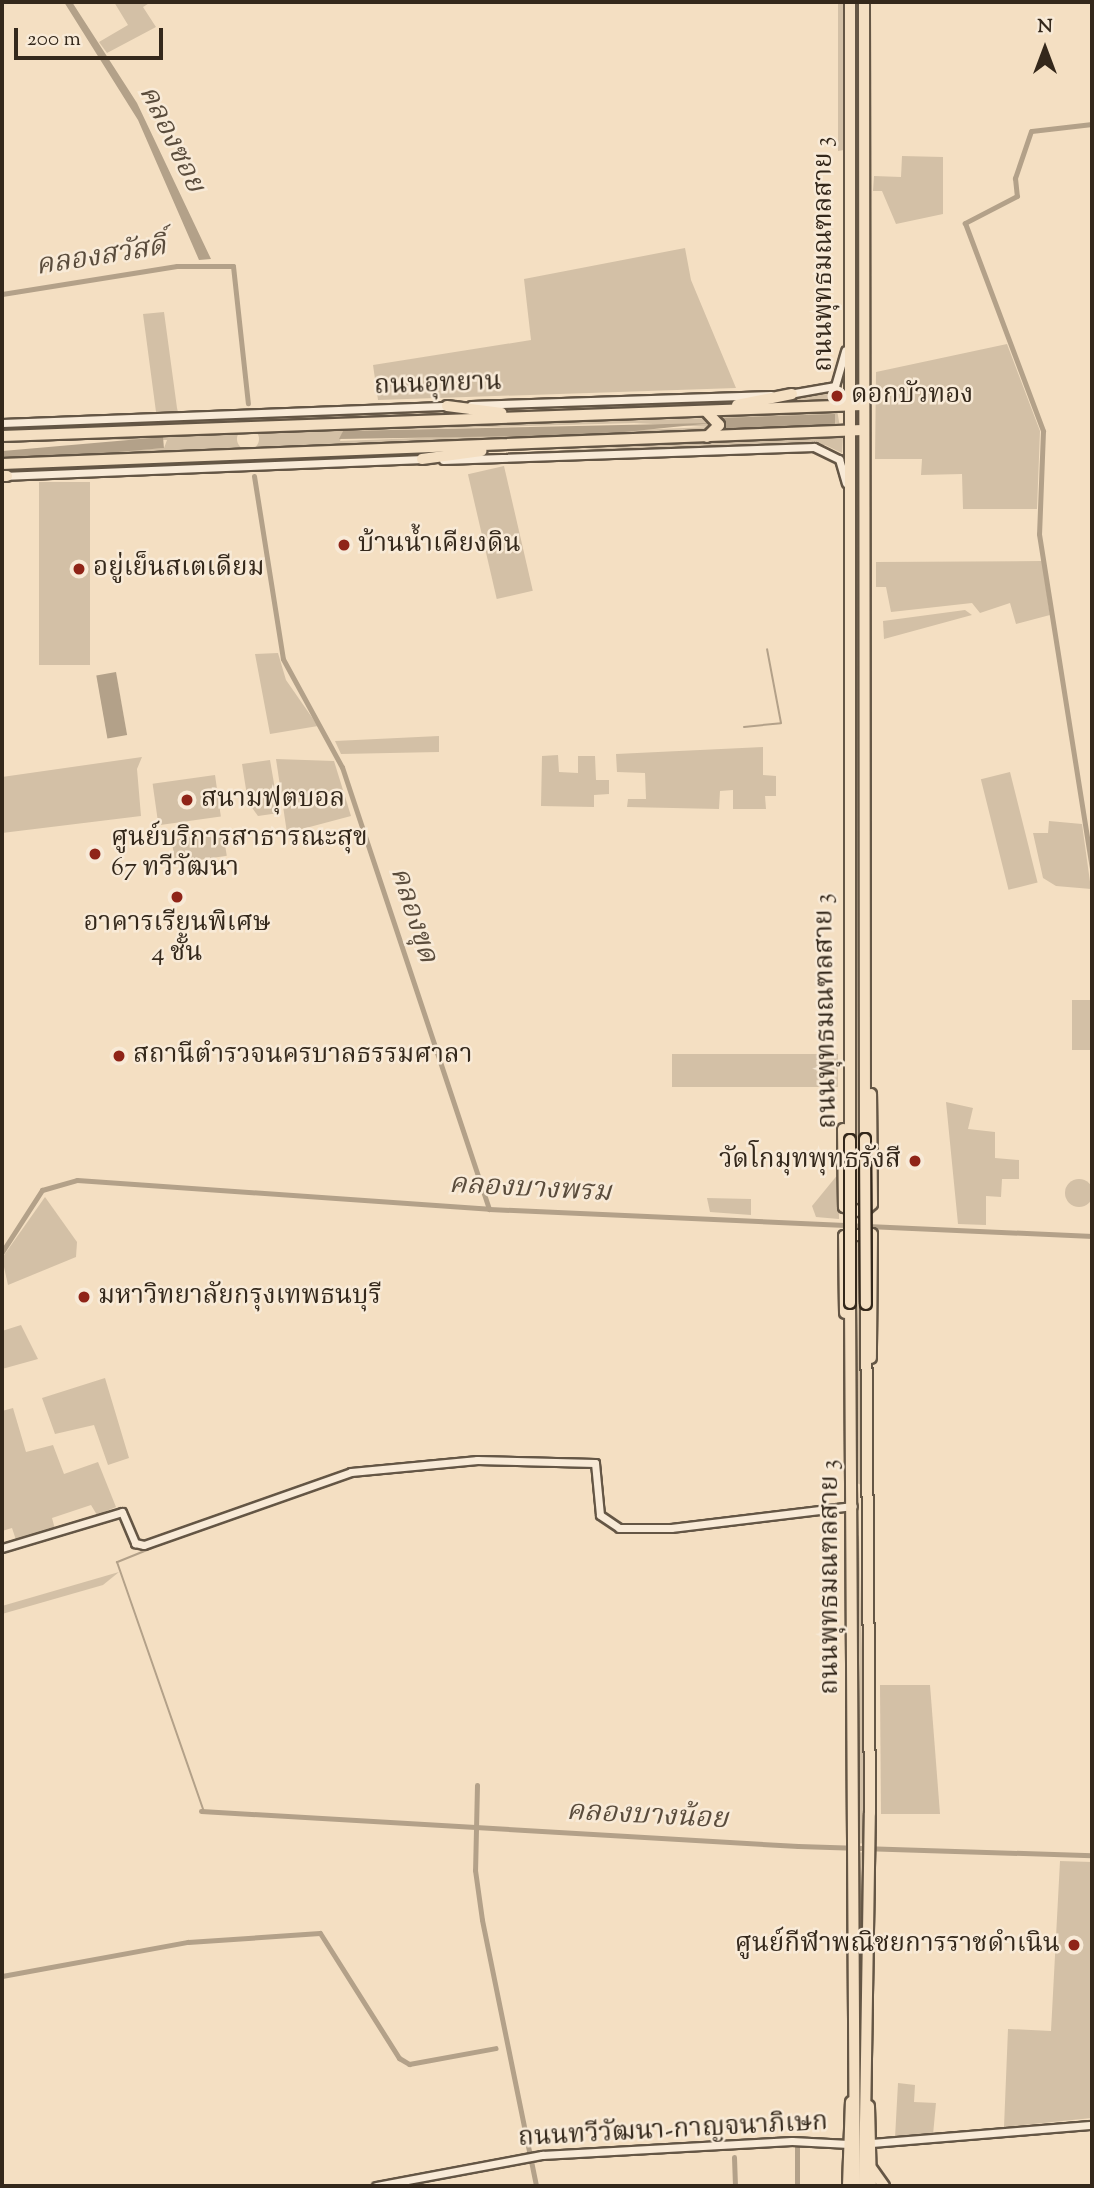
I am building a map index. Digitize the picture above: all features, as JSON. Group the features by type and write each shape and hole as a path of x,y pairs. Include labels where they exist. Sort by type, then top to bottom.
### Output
{"main road":[{"name":"ถนนพุทธมณฑลสาย 3","path":"850,2 845,351 849,1371 853,1484 852,2098 855,2186"},
{"name":"ถนนพุทธมณฑลสาย 3","path":"864,2 864,1052 870,1488 870,1827 864,2186"},
{"path":"846,282 857,288 862,282"},
{"path":"692,412 792,394"},
{"name":"ถนนอุทยาน","path":"2,436 862,405"},
{"path":"447,406 524,417"},
{"path":"705,438 719,425 706,411"},
{"path":"2,464 862,430"},
{"path":"422,459 513,445"},
{"path":"848,1053 844,1207 856,1213 872,1203 864,1052"},
{"path":"849,1371 843,1243 859,1232 873,1239 874,1346 867,1372"},
{"path":"853,1484 870,1488"},
{"path":"853,1506 870,1488"},
{"path":"853,1520 870,1502"},
{"path":"853,1534 870,1536"},
{"path":"852,2055 867,2055"},
{"path":"848,2186 852,2098"},
{"path":"867,2098 872,2143 872,2186"},
{"path":"872,2168 884,2186"}],"street":[{"name":"ถนนอุทยาน","path":"2,423 290,410 792,394 835,386 845,351"},
{"path":"4,476 814,447 839,459 846,485"},
{"path":"2,1548 122,1512 135,1543 144,1545 351,1472 477,1460 595,1463 600,1515 619,1528 671,1528 853,1506"},
{"path":"872,2143 1092,2125"},
{"name":"ถนนทวีวัฒนา-กาญจนาภิเษก","path":"376,2186 542,2155 768,2142 849,2144"}],"shaded area":[{"path":"64,2 72,2 137,103 211,259 199,260 138,120"},
{"path":"114,2 151,2 143,7 156,27 107,53 99,42 128,25"},
{"path":"838,2 846,2 844,150 838,151"},
{"path":"852,2 860,2 858,281 853,281"},
{"path":"902,156 943,157 943,214 896,224 882,191 873,191 874,176 901,177"},
{"path":"685,248 691,280 736,388 378,400 373,365 531,340 524,279"},
{"path":"850,294 860,294 854,399"},
{"path":"164,312 178,412 156,412 143,314"},
{"path":"1007,344 1040,431 1037,509 963,509 962,474 921,475 922,459 875,459 876,372"},
{"path":"841,386 842,401 764,405 827,394"},
{"path":"745,398 708,407 491,408 595,406"},
{"path":"447,409 491,415 2,433 2,426"},
{"path":"837,410 840,427 718,431 716,415","holes":["723,419 838,422 724,430"]},
{"path":"835,414 835,424 723,430 723,418"},
{"path":"712,418 710,431 626,437 2,459 164,448 167,440 2,440","holes":["634,423 710,427 340,441 343,431"]},
{"path":"713,423 595,435 339,439 343,431"},
{"path":"843,435 842,453 825,445 468,455"},
{"path":"853,436 860,436 860,1209 853,1209"},
{"path":"163,437 164,448 4,462 3,451"},
{"path":"466,451 438,455 2,474 2,467"},
{"path":"504,466 533,591 497,599 468,474"},
{"name":"อยู่เย็นสเตเดียม","path":"39,482 90,482 90,665 39,665"},
{"path":"1042,561 1050,615 1016,624 1010,603 980,613 972,603 891,612 886,587 876,587 876,562"},
{"path":"965,610 972,615 884,639 883,621"},
{"path":"278,653 286,680 318,726 270,734 255,654"},
{"path":"116,672 127,735 107,739 96,675"},
{"path":"439,736 439,752 341,754 335,741"},
{"path":"763,747 763,775 776,776 776,796 765,796 766,809 733,809 733,790 720,791 719,809 627,807 628,799 646,799 645,773 617,772 616,754"},
{"path":"558,755 559,772 578,773 578,756 595,756 596,780 609,780 609,794 594,795 594,807 541,806 542,756"},
{"path":"142,757 137,769 141,816 2,833 2,777"},
{"path":"276,759 334,761 351,816 287,833"},
{"path":"270,760 279,813 258,816 248,802 242,764"},
{"path":"1010,772 1038,883 1008,890 981,779"},
{"name":"สนามฟุตบอล","path":"215,775 221,817 158,825 153,784"},
{"path":"1049,821 1082,824 1091,889 1056,886 1043,878 1033,833 1048,833"},
{"path":"223,832 227,856 175,864 172,840"},
{"path":"1072,1000 1092,1000 1092,1050 1072,1050"},
{"path":"672,1054 838,1054 838,1087 672,1087"},
{"path":"946,1102 973,1108 968,1129 995,1132 995,1158 1019,1160 1019,1179 1002,1179 1001,1197 986,1196 986,1225 958,1224"},
{"path":"839,1173 839,1219 816,1217 812,1206"},
{"path":"1079,1179 1089,1183 1093,1193 1089,1203 1079,1207 1069,1203 1065,1193 1069,1183"},
{"path":"45,1197 77,1242 76,1257 8,1285 2,1258"},
{"path":"707,1198 751,1199 751,1215 710,1212"},
{"path":"853,1236 862,1236 861,1485 855,1482"},
{"path":"21,1325 38,1359 2,1369 2,1331"},
{"path":"105,1378 129,1458 108,1465 94,1425 55,1434 42,1398"},
{"path":"13,1408 26,1452 53,1445 64,1474 98,1462 116,1507 97,1515 91,1505 52,1518 55,1529 16,1540 12,1528 2,1531 2,1411"},
{"path":"859,1535 867,1843 853,1844 857,1539"},
{"path":"119,1572 103,1585 2,1614 2,1606"},
{"path":"880,1685 930,1685 940,1814 881,1814"},
{"path":"866,1852 863,2055 859,2057 854,1853"},
{"name":"ศูนย์กีฬาพณิชยการราชดำเนิน","path":"1060,1861 1092,1862 1092,2118 1004,2127 1008,2029 1051,2031"},
{"path":"898,2083 915,2085 914,2102 936,2103 933,2135 895,2138"}],"pier":[{"path":"244,428 252,428 259,435 259,443 252,450 244,450 237,443 237,435"}],"waterway":[{"path":"1092,124 1031,131 1015,178 1017,196 965,223 1043,431 1039,534 1092,868"},
{"name":"คลองสวัสดิ์","path":"2,294 177,266 233,266 248,403"},
{"name":"คลองขุด","path":"254,476 283,659 342,767 489,1209"},
{"path":"744,727 781,723 767,649"},
{"name":"คลองบางพรม","path":"2,1252 42,1190 77,1180 489,1209 1092,1236"},
{"path":"152,1548 117,1562 204,1812"},
{"path":"477,1785 475,1870 482,1920 536,2186"},
{"name":"คลองบางน้อย","path":"201,1811 798,1846 1092,1855"},
{"path":"2,1976 188,1942 320,1933 399,2058 409,2064 496,2048"},
{"path":"797,2147 797,2186"},
{"path":"734,2157 735,2186"}],"place":[{"name":"ดอกบัวทอง","path":"837,396"},
{"name":"บ้านน้ำเคียงดิน","path":"344,545"},
{"name":"อยู่เย็นสเตเดียม","path":"79,569"},
{"name":"สนามฟุตบอล","path":"187,800"},
{"name":"ศูนย์บริการสาธารณะสุข 67 ทวีวัฒนา","path":"95,854"},
{"name":"อาคารเรียนพิเศษ 4 ชั้น","path":"177,897"},
{"name":"สถานีตำรวจนครบาลธรรมศาลา","path":"119,1056"},
{"name":"วัดโกมุทพุทธรังสี","path":"915,1161"},
{"name":"มหาวิทยาลัยกรุงเทพธนบุรี","path":"84,1297"},
{"name":"ศูนย์กีฬาพณิชยการราชดำเนิน","path":"1074,1945"}],"water label":[{"name":"คลองซอย","path":"171,139"}]}
